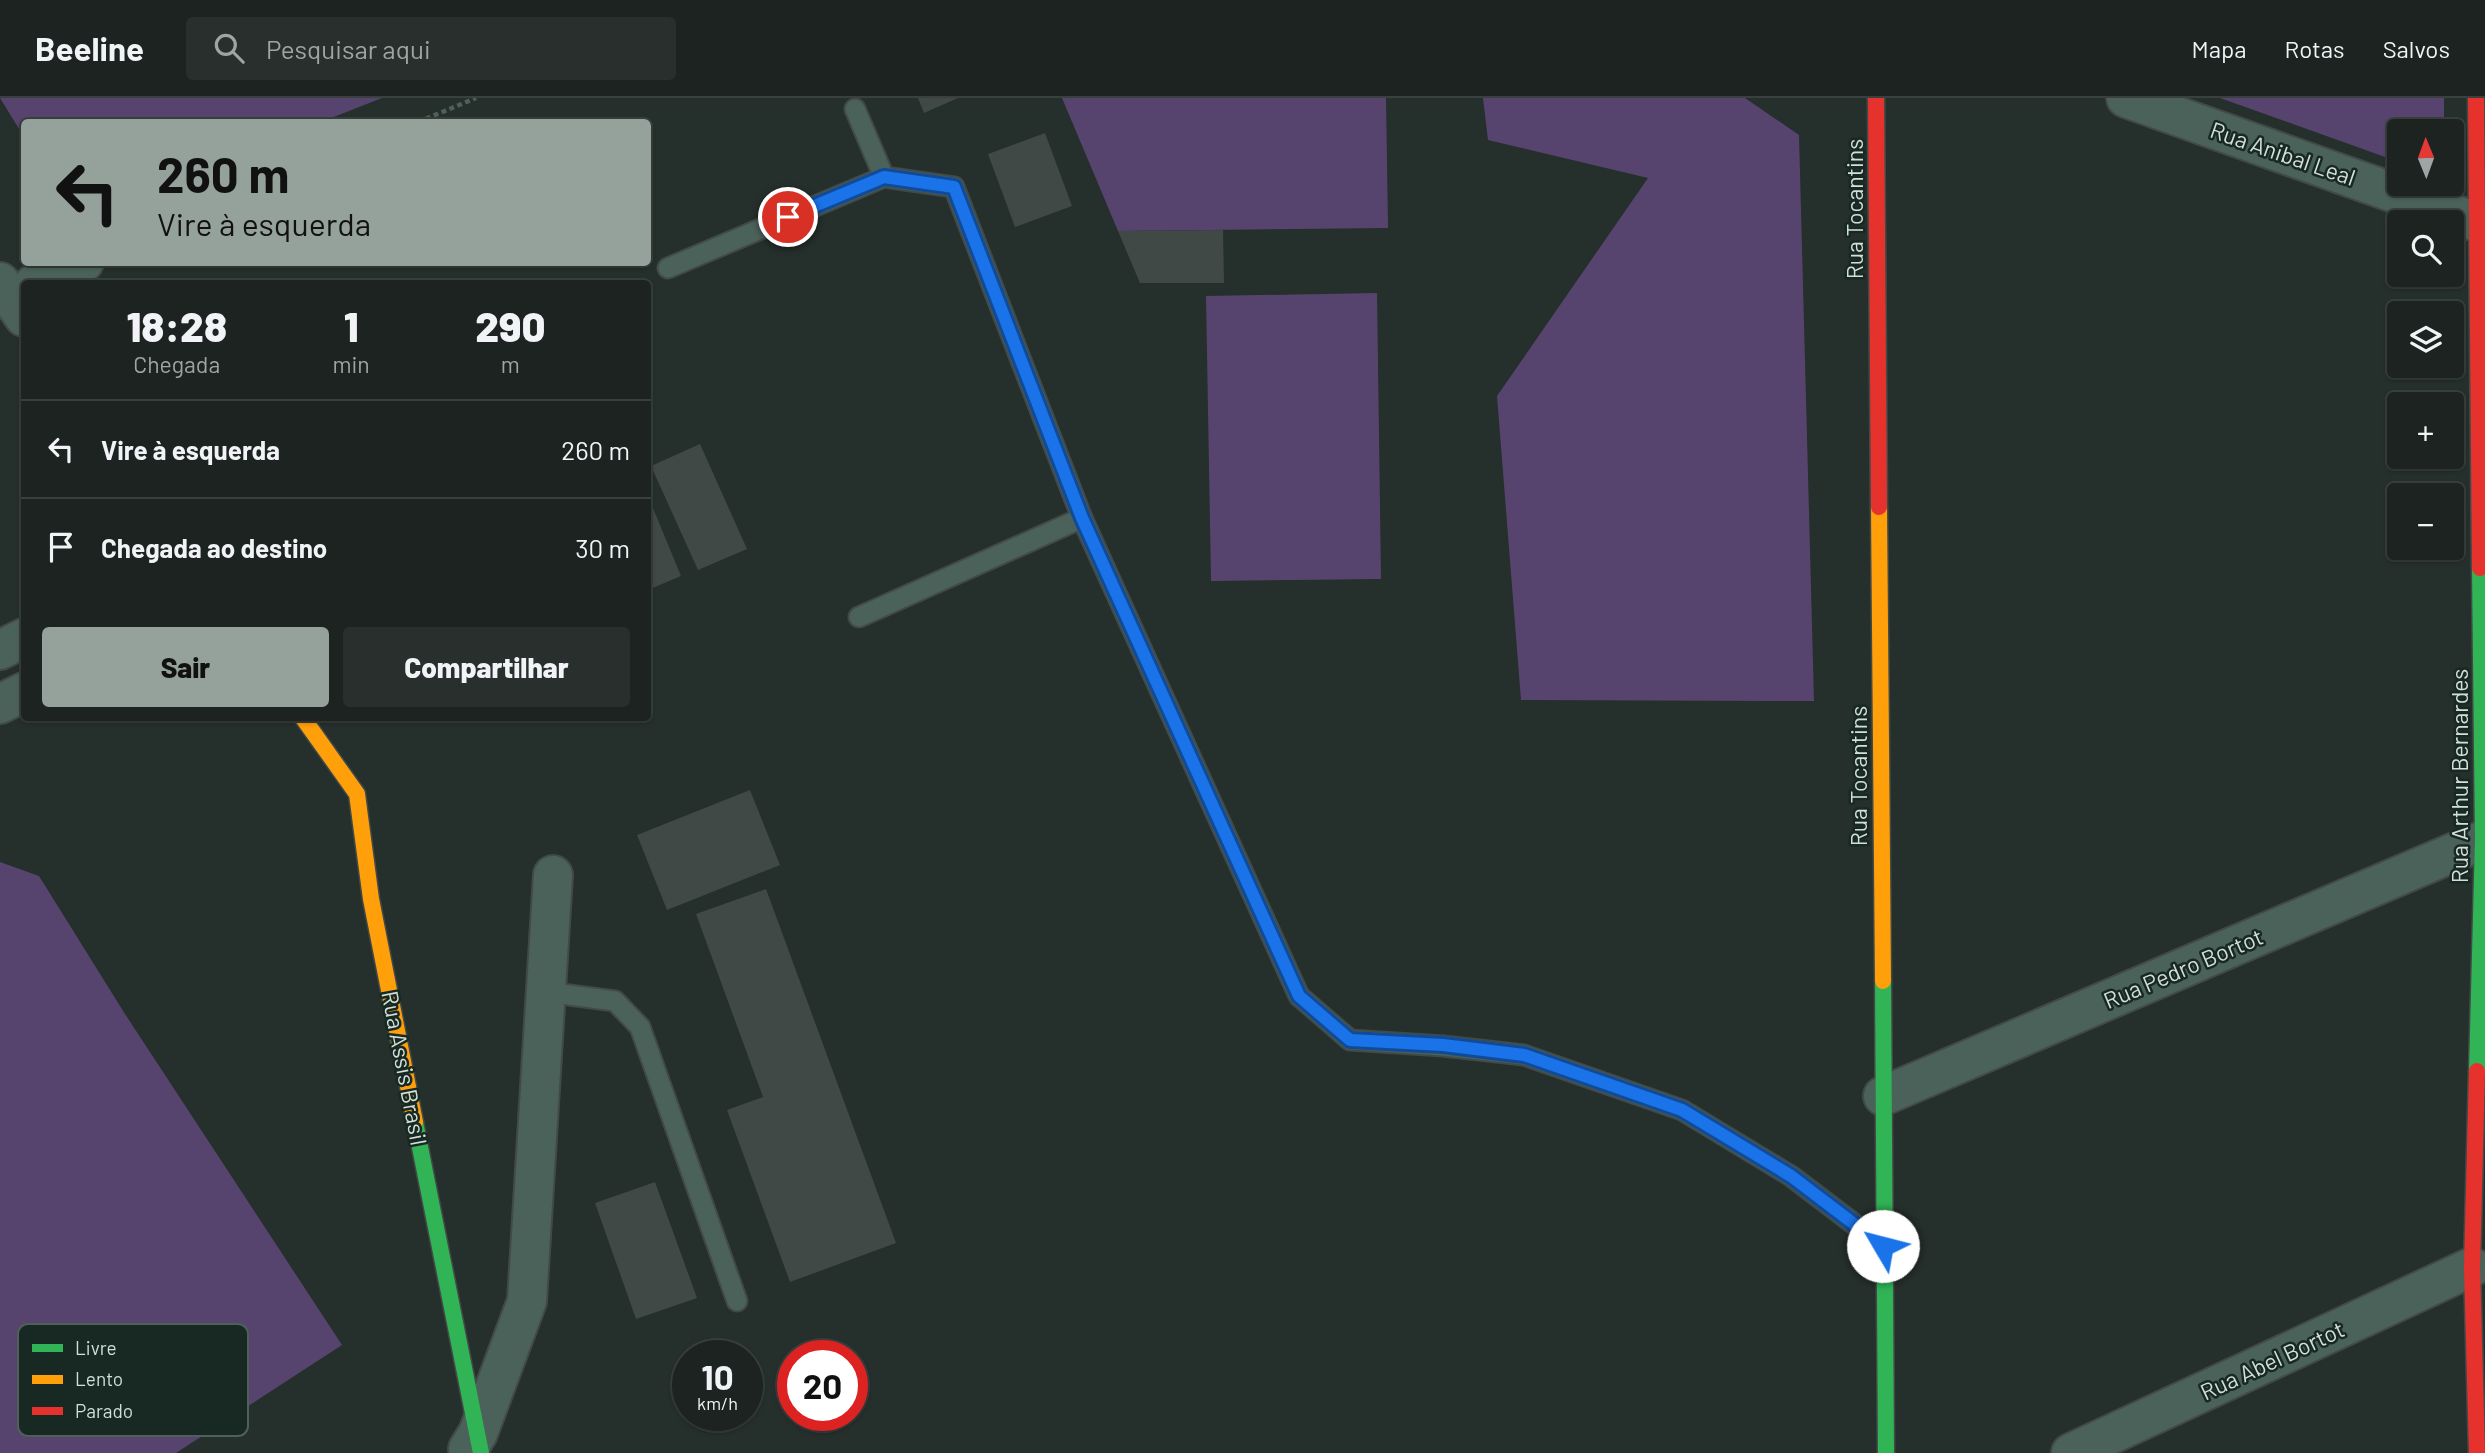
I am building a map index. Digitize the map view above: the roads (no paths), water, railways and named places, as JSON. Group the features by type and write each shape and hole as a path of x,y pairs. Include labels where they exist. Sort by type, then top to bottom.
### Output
{"street":[{"name":"Rua Tocantins","path":"1876,98 1886,1453"},
{"name":"Rua Anibal Leal","path":"2126,98 2479,223"},
{"name":"Rua Arthur Bernardes","path":"2476,98 2483,840 2472,1267 2480,1357 2477,1453"},
{"path":"45,280 75,266"},
{"path":"0,650 21,640"},
{"path":"0,704 21,694"},
{"name":"Rua Assis Brasil","path":"305,721 357,794 371,899 475,1446"},
{"name":"Rua Pedro Bortot","path":"1883,1096 2483,840"},
{"name":"Rua Assis Brasil","path":"475,1446 527,1301 553,876"},
{"name":"Rua Abel Bortot","path":"2071,1453 2472,1267"}],"lane":[{"path":"855,109 884,177"},
{"path":"668,268 884,177 954,187 1082,518 1299,996 1350,1040 1443,1045 1524,1055 1682,1110 1791,1176 1883,1246"},
{"path":"859,617 1082,518"},
{"path":"546,992 615,1001 640,1027 737,1301"}]}
